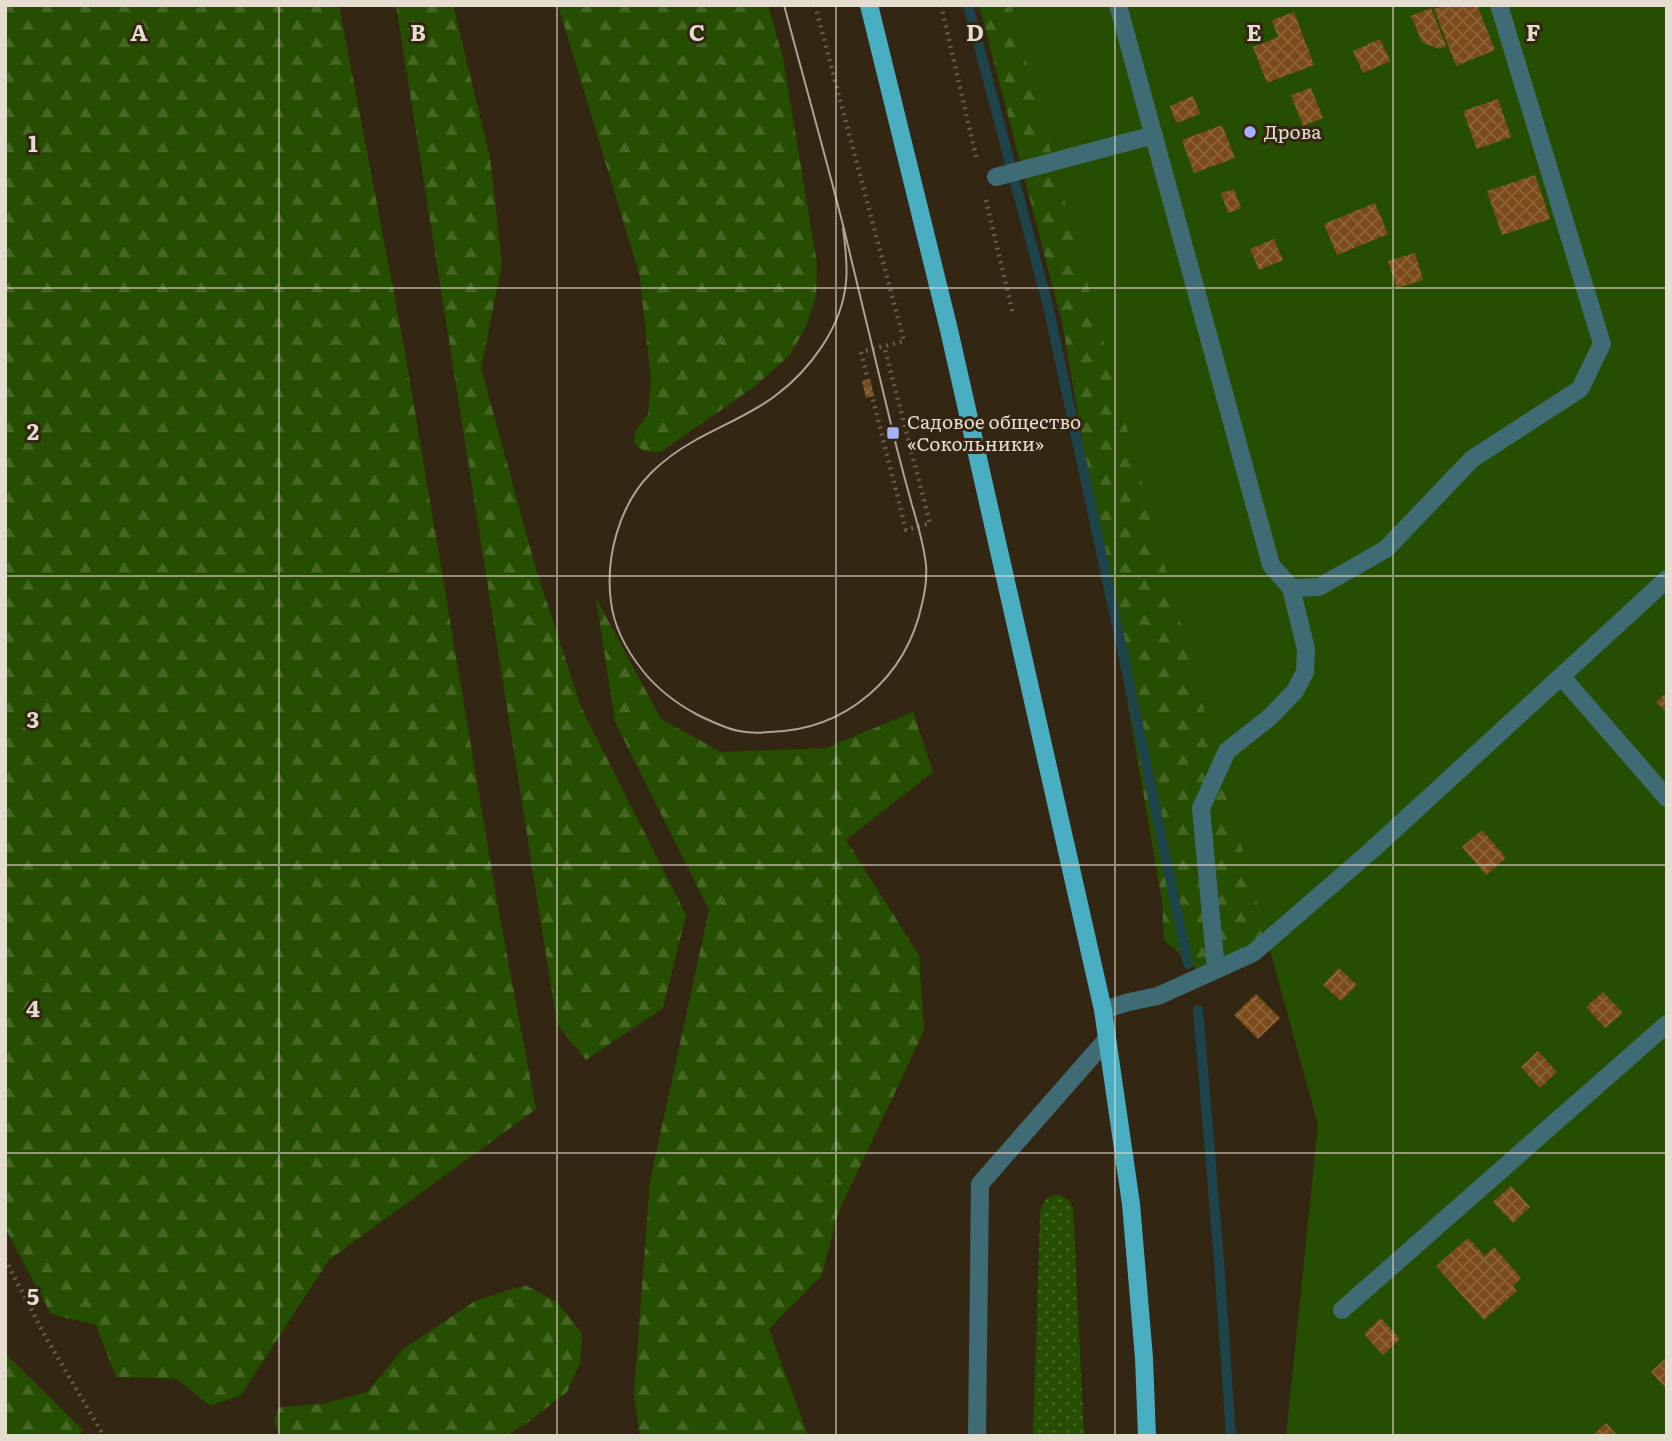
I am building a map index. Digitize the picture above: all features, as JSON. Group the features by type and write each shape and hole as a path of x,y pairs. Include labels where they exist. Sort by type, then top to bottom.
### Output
{"main road":[{"path":"869,5 949,330 1103,1010 1131,1205 1144,1358 1147,1436"}],"lane":[{"path":"1118,5 1270,565 1291,588 1306,649 1305,672 1295,691 1227,751 1201,808 1216,970"},
{"path":"1291,588 1318,587 1386,549 1472,459 1580,389 1602,344 1499,5"},
{"path":"996,177 1154,135"},
{"path":"1103,1010 1158,996 1253,953 1372,850 1667,579"},
{"path":"1561,676 1667,798"},
{"path":"1342,1310 1667,1024"},
{"path":"977,1436 980,1184 1107,1039"}],"path":[{"path":"816,5 904,341 884,346 861,352 906,530 930,523 884,346"},
{"path":"5,1259 45,1336 104,1436"}],"green space":[{"path":"5,5 339,5 404,346 498,907 536,1109 329,1260 241,1395 210,1406 177,1379 116,1377 96,1325 51,1314 5,1228"},
{"path":"396,5 453,5 490,157 502,264 481,368 536,569 581,707 686,915 663,1008 586,1060 557,1024"},
{"path":"558,5 768,5 783,58 817,264 816,297 806,326 790,355 754,387 662,451 646,452 634,443 636,430 648,414 651,381 640,277"},
{"path":"979,5 1104,5 1283,912 1245,951 1207,969 1196,968 1164,940 1162,901 1062,322"},
{"path":"1011,5 1667,5 1667,1436 1286,1436 1318,1125"},
{"path":"596,598 661,719 721,752 826,748 913,712 933,772 846,840 919,955 924,1031 838,1213 822,1275 769,1329 808,1436 640,1436 634,1394 650,1181 709,910 615,722"},
{"path":"1054,1195 1066,1198 1073,1207 1084,1436 1033,1436 1040,1215 1044,1202"},
{"path":"525,1285 557,1302 582,1333 580,1363 567,1392 506,1436 280,1436 274,1422 279,1407 322,1404 367,1392 403,1349 475,1301"},
{"path":"5,1353 83,1430 78,1436 5,1436"}],"building":[{"path":"1445,5 1477,5 1495,50 1456,66 1434,9"},
{"path":"1431,8 1446,46 1439,49 1422,42 1411,16"},
{"path":"1294,12 1314,65 1267,83 1253,47 1278,37 1272,20"},
{"path":"1380,39 1390,61 1363,73 1353,51"},
{"path":"1311,88 1323,118 1303,126 1291,95"},
{"path":"1193,96 1200,114 1176,123 1170,106"},
{"path":"1498,99 1511,137 1477,149 1463,111"},
{"path":"1222,125 1235,158 1194,173 1182,140"},
{"path":"1535,175 1550,219 1502,235 1487,191"},
{"path":"1234,189 1241,208 1228,213 1221,193"},
{"path":"1375,203 1388,234 1337,255 1324,224"},
{"path":"1274,239 1283,260 1259,270 1250,249"},
{"path":"1415,253 1423,280 1397,288 1388,261"},
{"path":"870,379 874,396 866,398 862,381"},
{"path":"1667,692 1667,713 1656,702"},
{"path":"1482,830 1506,858 1486,875 1462,847"},
{"path":"1339,968 1357,985 1341,1001 1323,985"},
{"path":"1603,992 1623,1013 1605,1028 1586,1007"},
{"path":"1256,994 1280,1018 1258,1039 1234,1015"},
{"path":"1538,1051 1557,1072 1540,1088 1521,1067"},
{"path":"1511,1186 1530,1207 1513,1223 1493,1202"},
{"path":"1468,1238 1485,1256 1494,1247 1521,1278 1513,1286 1517,1291 1484,1320 1436,1266"},
{"path":"1381,1318 1400,1339 1383,1355 1364,1334"},
{"path":"1667,1357 1667,1389 1651,1372"},
{"path":"1606,1423 1618,1436 1592,1436"}],"waterway":[{"path":"968,5 1048,306 1188,964"},
{"path":"1198,1010 1231,1436"}],"tram line":[{"path":"784,5 837,201 924,550 926,580 914,631 902,655 887,676 868,695 824,722 798,729 762,733 739,731 712,722 681,705 655,684 637,663 615,621 610,585 613,550 630,500 651,473 688,444 745,415 775,396 812,360 831,331 843,299 847,268 843,228"}],"place":[{"name":"Дрова","path":"1250,132"},
{"name":"Садовое общество «Сокольники»","path":"893,433"}]}
